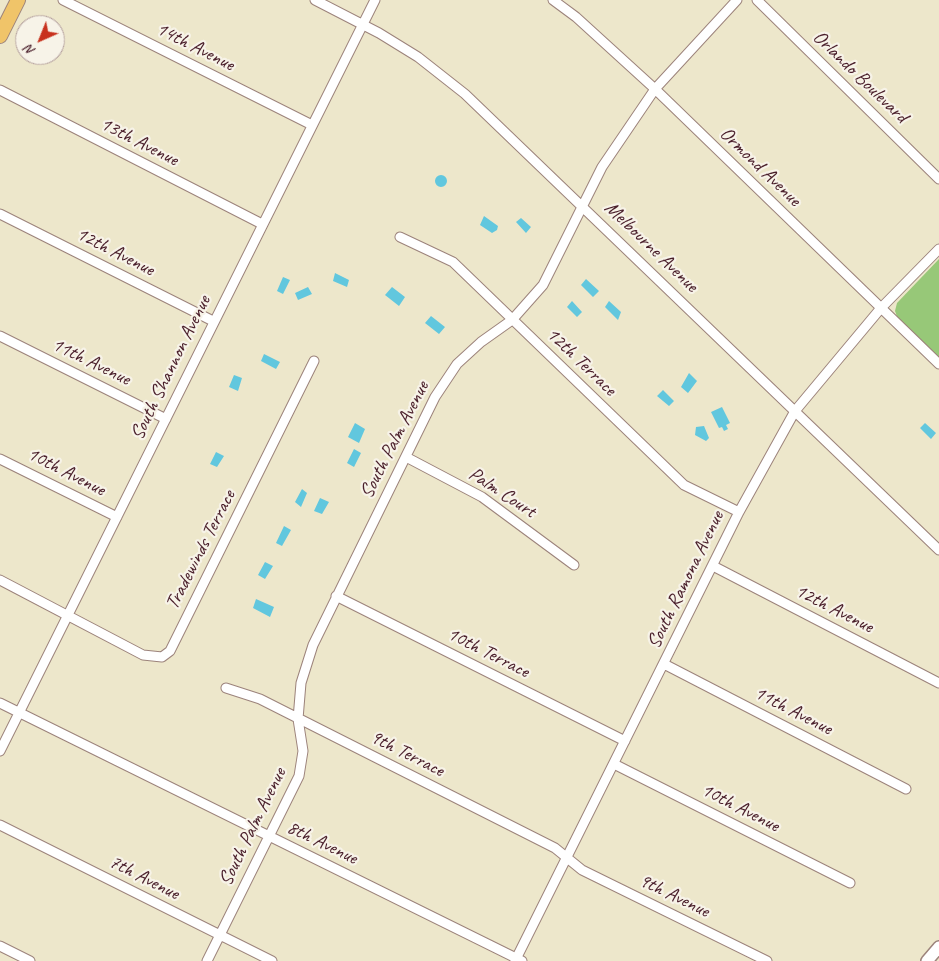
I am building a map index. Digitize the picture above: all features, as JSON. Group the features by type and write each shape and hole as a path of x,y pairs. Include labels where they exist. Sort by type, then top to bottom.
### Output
{"main road":[{"path":"0,36 18,0"}],"street":[{"name":"14th Avenue","path":"63,0 312,125"},
{"name":"Melbourne Avenue","path":"315,0 363,24 418,57 452,82 939,550"},
{"name":"South Shannon Avenue","path":"0,751 375,0"},
{"name":"Ormond Avenue","path":"553,0 576,17 655,89 939,364"},
{"name":"South Palm Avenue","path":"207,961 299,776 303,751 298,719 301,682 313,645 435,397 449,373 467,353 512,320 543,285 602,168 655,89 737,0"},
{"name":"Orlando Boulevard","path":"757,0 939,179"},
{"name":"13th Avenue","path":"0,90 262,224"},
{"name":"12th Avenue","path":"0,214 213,322"},
{"name":"12th Terrace","path":"400,236 453,262 684,485 739,512"},
{"name":"South Ramona Avenue","path":"517,960 739,512 795,411 881,308 939,249"},
{"name":"11th Avenue","path":"0,336 166,418"},
{"name":"Tradewinds Terrace","path":"68,613 143,655 162,657 170,652 314,361"},
{"name":"Palm Court","path":"406,457 482,496 574,565"},
{"name":"10th Avenue","path":"0,458 116,517"},
{"name":"12th Avenue","path":"713,566 939,683"},
{"path":"0,580 68,613"},
{"name":"10th Terrace","path":"336,596 625,741"},
{"name":"11th Avenue","path":"664,664 906,789"},
{"name":"9th Terrace","path":"226,688 260,699 555,848 567,860"},
{"name":"8th Avenue","path":"0,703 517,960"},
{"name":"10th Avenue","path":"614,764 850,883"},
{"name":"7th Avenue","path":"0,825 272,961"},
{"name":"9th Avenue","path":"567,860 582,870 767,961"},
{"path":"0,946 30,961"},
{"path":"927,961 939,947"}],"green space":[{"path":"939,259 939,360 899,322 895,311 897,303"}],"water":[{"path":"439,175 443,175 447,181 443,187 439,187 435,183 435,179"},
{"path":"484,216 498,226 497,230 492,233 480,225"},
{"path":"521,218 531,227 526,233 516,222"},
{"path":"335,273 349,280 347,287 333,281"},
{"path":"283,277 290,280 283,294 277,291"},
{"path":"586,279 599,291 593,297 581,285"},
{"path":"308,287 312,294 298,300 295,293"},
{"path":"392,287 405,297 399,306 385,295"},
{"path":"572,301 582,312 577,317 567,307"},
{"path":"609,301 621,312 618,320 605,307"},
{"path":"431,316 445,327 439,334 425,323"},
{"path":"264,354 280,362 276,369 261,361"},
{"path":"689,373 697,381 688,393 681,387"},
{"path":"234,375 242,378 238,391 229,387"},
{"path":"663,390 674,401 669,406 657,396"},
{"path":"722,407 730,423 726,425 728,429 724,431 722,427 719,428 711,412"},
{"path":"355,423 365,429 359,443 348,437"},
{"path":"925,423 936,433 931,439 920,428"},
{"path":"704,426 709,438 706,441 695,435 696,427"},
{"path":"354,449 361,453 354,467 347,463"},
{"path":"216,452 224,456 217,467 210,464"},
{"path":"302,489 307,493 301,507 295,502"},
{"path":"320,498 329,502 322,514 314,511"},
{"path":"284,526 291,530 282,546 276,543"},
{"path":"265,562 273,566 265,579 258,575"},
{"path":"256,599 274,607 270,617 253,608"}]}
